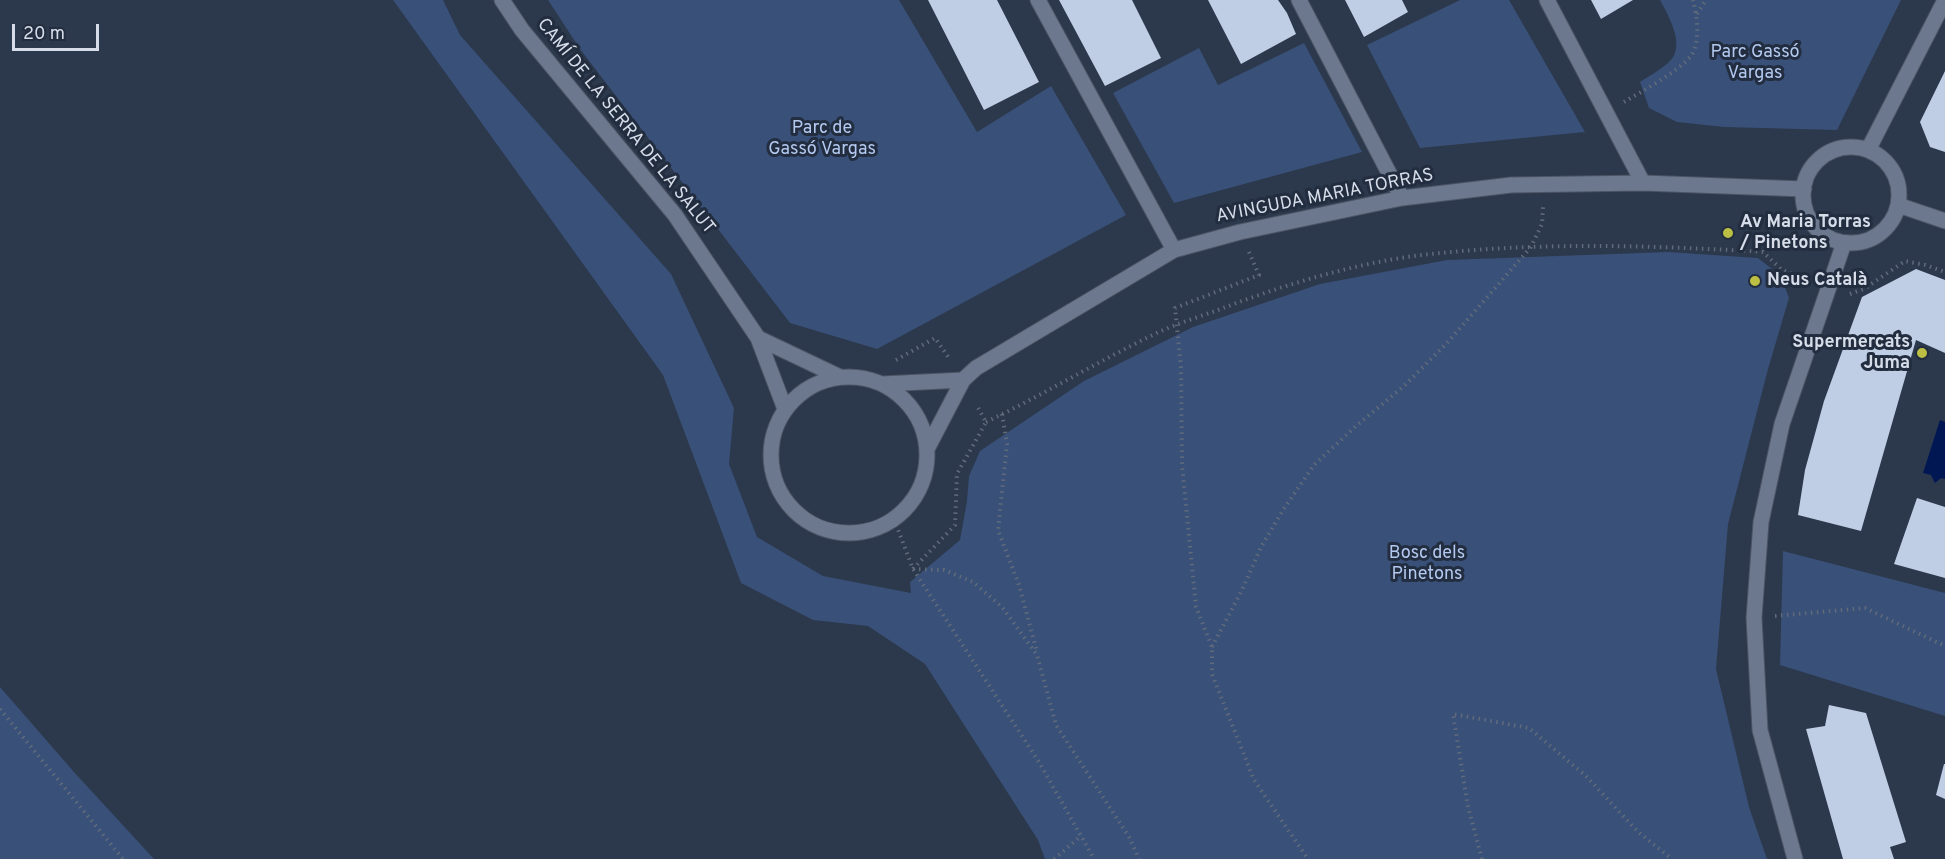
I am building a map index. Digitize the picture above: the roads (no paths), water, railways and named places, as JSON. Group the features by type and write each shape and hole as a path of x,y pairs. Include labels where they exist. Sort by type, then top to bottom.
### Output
{"street":[{"name":"CAMÍ DE LA SERRA DE LA SALUT","path":"502,0 522,30 675,215 758,338 785,409"},
{"path":"1038,0 1174,250"},
{"path":"1299,0 1402,198"},
{"path":"1547,0 1643,183"},
{"path":"1868,150 1945,0"},
{"path":"1851,147 1868,150 1878,155 1891,168 1899,188 1898,205 1891,222 1878,235 1862,242 1844,243 1826,236 1812,223 1804,206 1804,189 1809,171 1820,158 1834,150 1851,147"},
{"name":"AVINGUDA MARIA TORRAS","path":"927,448 963,380 976,368 1174,250 1240,232 1402,198 1511,185 1643,183 1804,189"},
{"path":"1898,205 1945,221"},
{"path":"1795,859 1760,730 1754,618 1761,522 1780,435 1844,243"},
{"path":"758,338 840,377"},
{"path":"840,377 862,378 882,384 900,395 914,410 923,429 927,448 925,476 913,500 894,519 874,529 853,533 831,531 810,523 793,510 780,493 772,472 770,450 775,429 785,409 800,393 819,382 840,377"},
{"path":"882,384 963,380"}],"place":[{"name":"Av Maria Torras / Pinetons","path":"1728,233"},
{"name":"Neus Català","path":"1755,281"},
{"name":"Supermercats Juma","path":"1922,353"}],"park label":[{"name":"Parc Gassó Vargas","path":"1755,63"},
{"name":"Parc de Gassó Vargas","path":"822,139"},
{"name":"Bosc dels Pinetons","path":"1427,564"}]}
